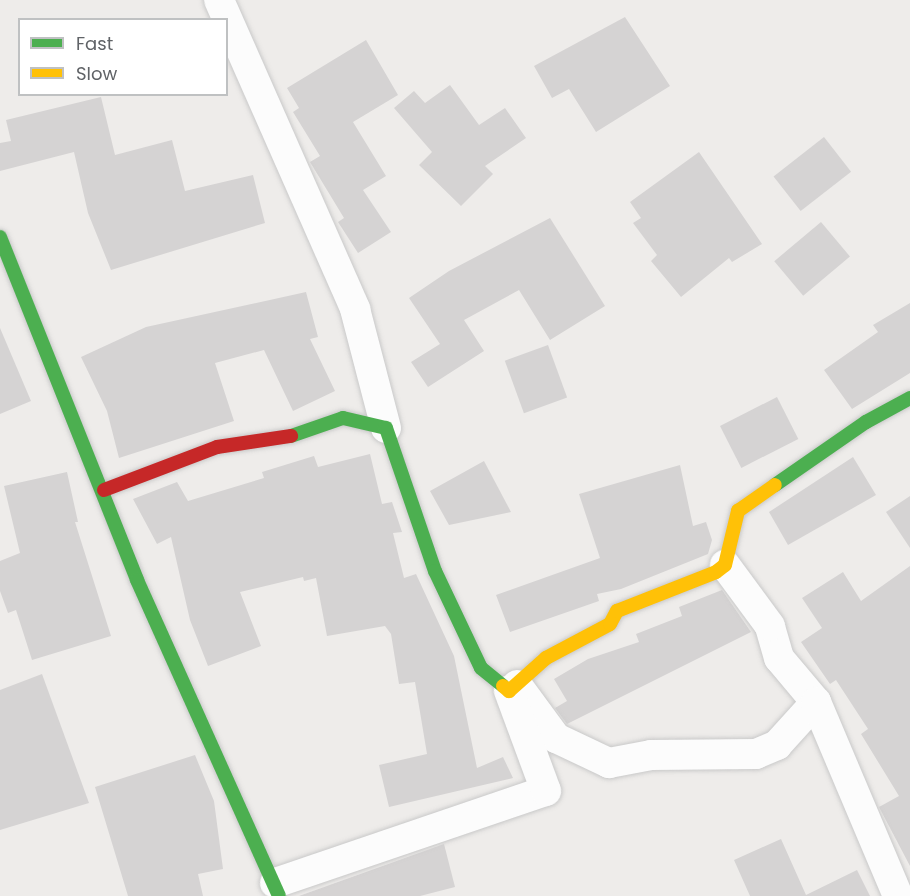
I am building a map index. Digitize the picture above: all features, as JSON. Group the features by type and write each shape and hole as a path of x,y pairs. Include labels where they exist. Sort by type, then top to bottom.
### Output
{"street":[{"path":"219,0 227,18"},
{"path":"228,20 355,309 386,428 440,582 481,668 513,688 556,738 609,763 651,755 756,754 777,745 816,702"},
{"path":"0,237 104,490 137,580 277,890 546,791 513,688"},
{"path":"513,688 546,658 610,624 617,611 716,572 725,564 738,511 866,422 910,398"},
{"path":"104,490 217,447 281,440 343,418 386,428"},
{"path":"725,564 770,626 779,658 816,702 898,896"}],"building":[{"path":"625,17 670,86 596,132 569,89 552,98 534,66"},
{"path":"366,40 398,95 353,122 386,176 363,190 391,232 358,253 338,222 344,218 310,162 320,156 293,112 299,108 287,88"},
{"path":"450,85 479,125 505,108 526,138 485,166 493,174 461,206 419,165 432,152 394,108 414,91 425,103"},
{"path":"101,97 115,155 172,140 185,191 253,175 265,223 111,270 88,213 74,152 0,171 0,143 11,141 6,120"},
{"path":"824,137 851,172 801,211 774,176"},
{"path":"699,152 762,244 732,262 729,258 681,297 651,261 657,255 633,223 641,218 630,202"},
{"path":"550,218 605,306 550,340 519,290 464,320 484,351 428,387 411,362 440,344 409,298 449,271"},
{"path":"821,222 850,256 803,296 774,261"},
{"path":"306,292 318,337 310,339 335,391 293,411 264,350 215,363 234,421 119,458 107,411 81,357 146,327"},
{"path":"910,303 910,373 852,409 824,370 878,332 873,325"},
{"path":"0,328 31,401 0,414"},
{"path":"548,345 567,398 524,413 505,361"},
{"path":"777,397 798,439 741,468 720,426"},
{"path":"370,454 382,504 392,502 402,532 393,533 404,578 416,574 454,656 477,768 503,757 513,778 389,807 379,765 427,754 415,682 399,684 391,634 385,626 327,636 316,578 304,581 303,577 240,592 261,646 208,666 190,620 171,537 157,544 133,499 177,482 188,501 264,478 262,472 314,456 318,467"},
{"path":"853,457 876,495 788,545 769,512"},
{"path":"484,461 511,512 449,525 430,491"},
{"path":"680,465 693,526 706,522 712,540 708,554 621,589 597,594 599,601 510,632 496,595 600,558 579,494"},
{"path":"67,472 78,522 75,522 111,636 32,660 16,610 8,613 0,591 0,561 20,553 4,486"},
{"path":"910,496 910,548 886,512"},
{"path":"910,566 910,866 879,807 899,796 861,734 868,729 836,680 830,684 801,642 822,628 802,598 843,572 861,601"},
{"path":"722,590 751,632 567,724 555,708 567,701 554,679 588,659 639,642 636,634 682,616 679,607"},
{"path":"42,674 89,803 0,830 0,690"},
{"path":"195,755 214,801 223,869 198,874 203,896 128,896 95,787"},
{"path":"781,839 806,895 857,870 870,896 750,896 734,860"},
{"path":"444,844 455,887 420,896 299,896"}],"traffic: fast":[{"path":"0,237 137,580 279,896"},
{"path":"775,485 866,422 910,398"},
{"path":"291,436 343,418 386,428 435,571 481,668 503,686"}],"traffic: slow":[{"path":"503,686 509,691 546,658 610,624 617,611 716,572 725,565 738,511 775,485"}],"traffic: jam":[{"path":"104,490 217,447 291,436"}]}
